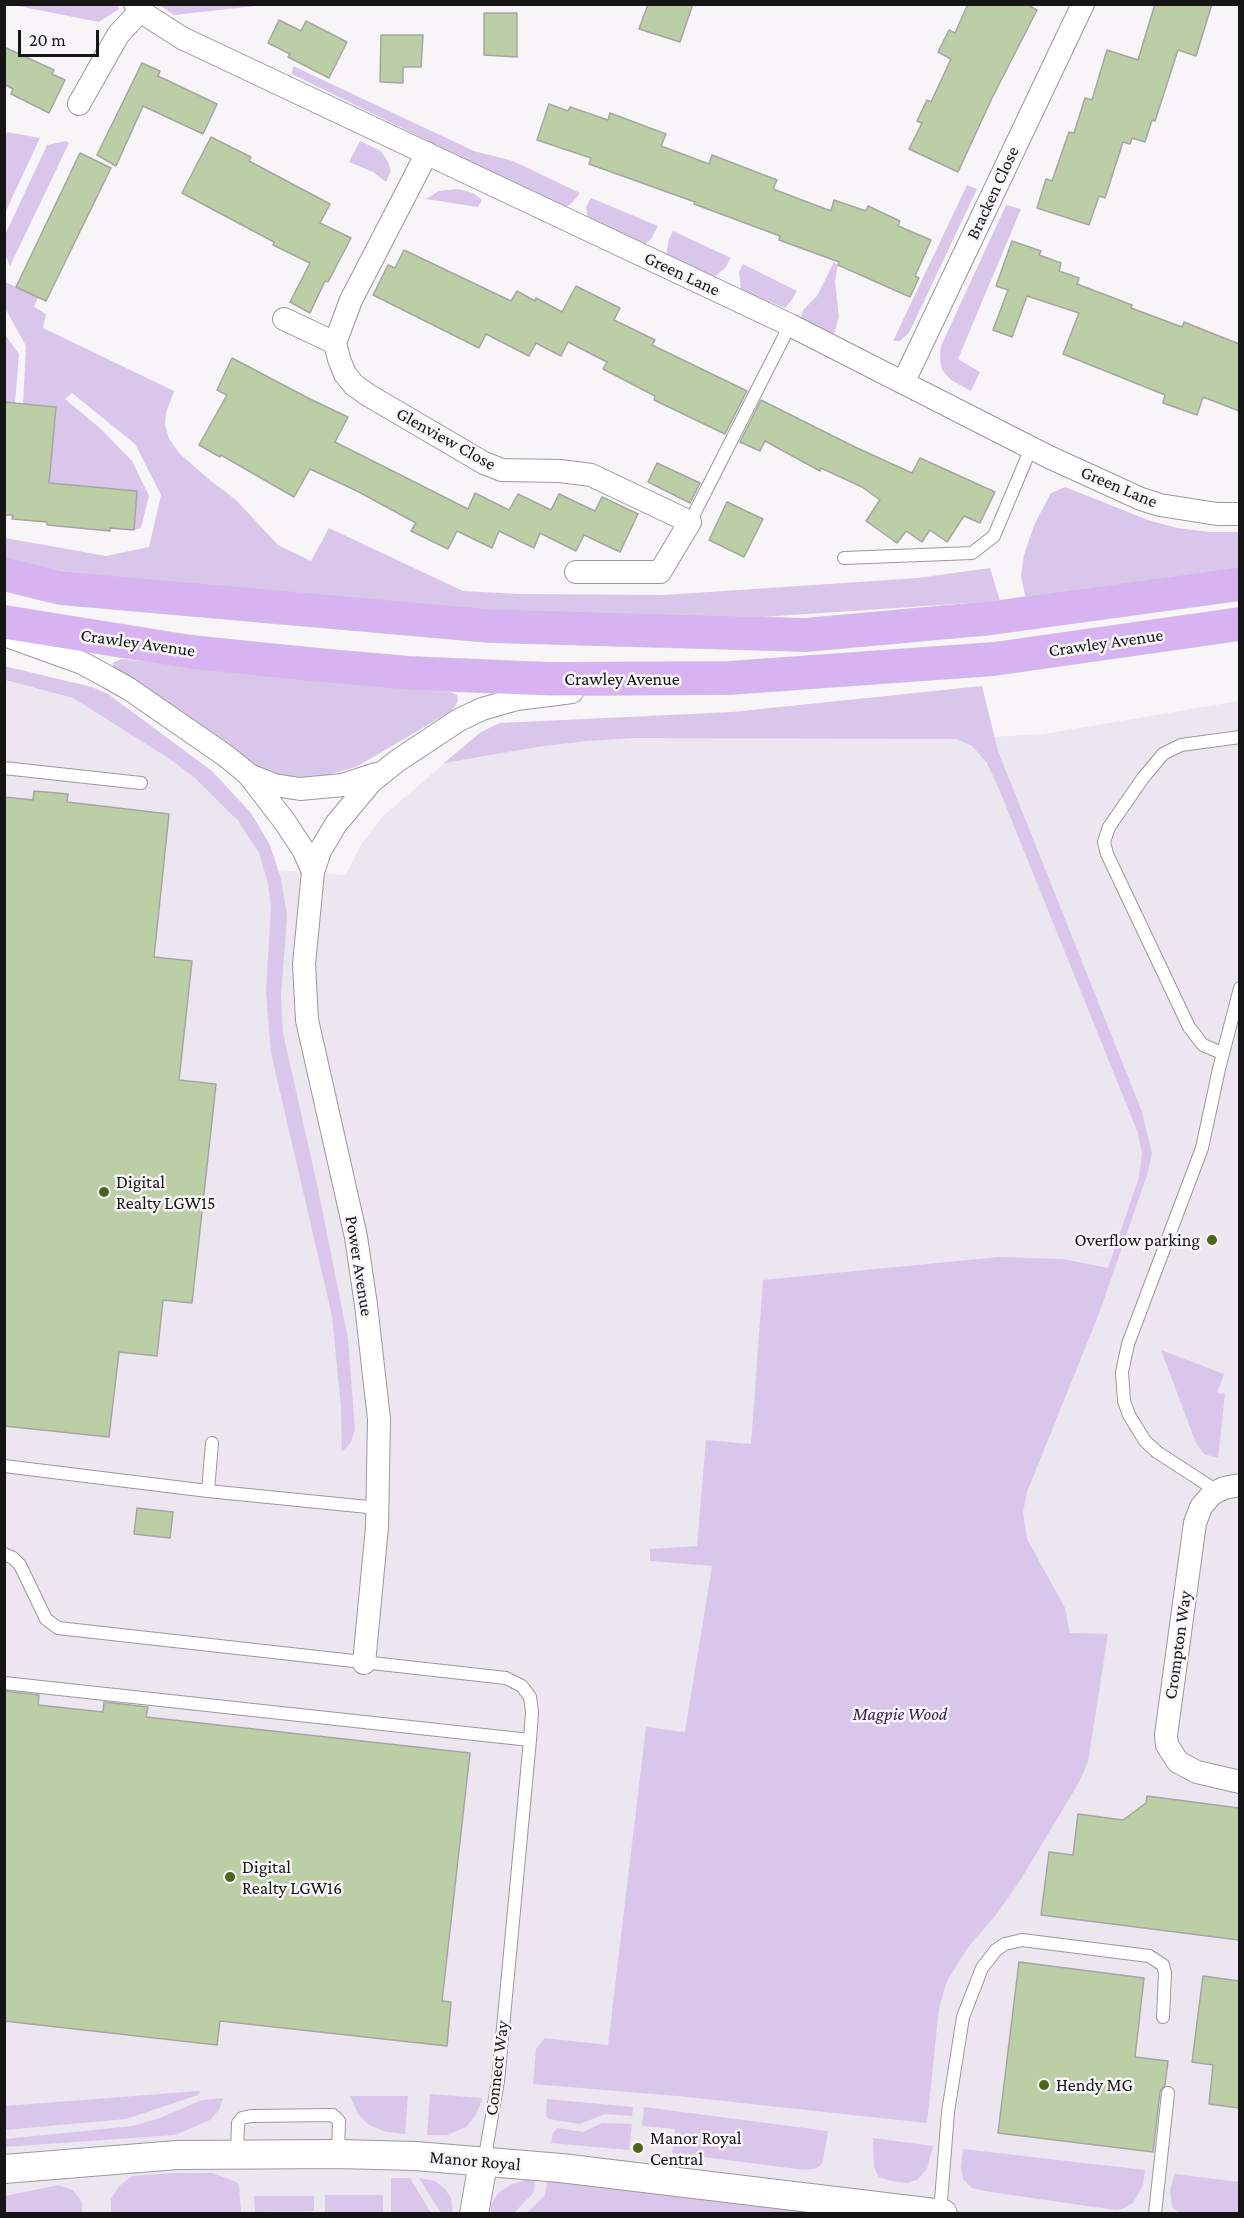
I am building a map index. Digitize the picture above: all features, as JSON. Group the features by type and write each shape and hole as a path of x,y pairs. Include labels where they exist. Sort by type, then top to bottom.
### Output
{"main road":[{"path":"4,574 61,588 490,626 806,635 992,618 1239,584"},
{"name":"Crawley Avenue","path":"4,622 191,652 409,673 550,679 729,678 994,659 1239,624"}],"street":[{"name":"Bracken Close","path":"904,381 1083,4"},
{"name":"Green Lane","path":"137,8 182,38 790,325 904,381 1031,448 1141,499 1185,510 1239,514"},
{"path":"79,104 118,35 137,8"},
{"path":"284,319 335,343 351,300 427,153"},
{"name":"Glenview Close","path":"335,343 345,374 354,385 484,463 502,470 560,471 591,475 690,522"},
{"path":"576,572 660,572 690,522"},
{"path":"4,635 82,663 122,685 208,743 248,774 274,785 314,789 355,782 383,771"},
{"path":"313,872 320,851 336,824 361,793 383,771 459,720 505,701 540,695 729,678"},
{"path":"248,774 304,850 313,872"},
{"name":"Power Avenue","path":"313,872 304,964 306,1020 347,1195 364,1288 378,1419 378,1508 364,1663"},
{"path":"1217,1491 1239,1485"},
{"name":"Crompton Way","path":"1217,1491 1204,1502 1196,1523 1166,1735 1167,1745 1178,1762 1197,1772 1239,1782"},
{"name":"Manor Royal","path":"4,2169 129,2158 237,2154 415,2156 561,2168 871,2209 942,2213"},
{"path":"474,2214 483,2163"}],"lane":[{"path":"690,522 790,325"},
{"path":"844,558 972,553 994,536 1031,448"},
{"path":"1222,1053 1203,1045 1190,1027 1107,854 1104,842 1109,827 1143,778 1163,754 1180,745 1239,737"},
{"path":"4,768 141,783"},
{"path":"1217,1491 1156,1452 1145,1441 1132,1422 1124,1401 1122,1372 1128,1344 1202,1148 1222,1053 1239,988"},
{"path":"208,1491 212,1443"},
{"path":"4,1466 208,1491 378,1508"},
{"name":"Connect Way","path":"4,1554 13,1558 20,1565 46,1619 58,1628 500,1677 518,1683 530,1697 532,1712 530,1740 497,2091 483,2163"},
{"path":"4,1683 530,1740"},
{"path":"942,2213 948,2112 963,2017 982,1968 996,1950 1005,1944 1022,1940 1149,1956 1163,1965 1166,1973 1163,2017"},
{"path":"1155,2214 1168,2093"},
{"path":"237,2154 238,2123 242,2118 333,2115 339,2121 338,2154"}],"shaded area":[{"path":"4,680 73,698 168,758 195,778 228,809 254,843 265,869 346,875 362,843 384,815 481,732 957,739 1043,734 1239,701 1239,2213 5,2213"}],"green space":[{"path":"13,5 117,5 119,9 99,22"},
{"path":"159,5 264,5 174,15"},
{"path":"293,66 474,151 513,161 580,193 565,208 292,74"},
{"path":"7,132 40,138 5,213 4,145"},
{"path":"66,141 69,143 10,266 5,254 5,235 47,145"},
{"path":"360,141 381,151 388,162 391,171 386,182 373,172 349,162"},
{"path":"967,185 977,189 909,333 900,341 893,341"},
{"path":"458,189 473,193 482,200 478,207 426,199 439,191"},
{"path":"591,198 658,226 651,239 644,245 588,220 586,207"},
{"path":"1006,205 1021,209 958,359 980,372 971,391 951,380 942,370 941,346"},
{"path":"673,231 731,258 725,268 714,277 666,255"},
{"path":"834,262 838,265 835,281 839,317 834,334 801,318 803,310 817,296"},
{"path":"743,264 797,291 785,308 741,290 739,272"},
{"path":"5,282 38,297 34,307 46,314 43,328 174,391 166,413 165,424 169,439 180,454 236,500 278,545 311,561 329,528 463,591 520,594 664,595 918,578 990,568 1000,601 733,619 513,616 101,578 5,560 5,538 106,556 149,547 161,495 135,444 72,393 65,399 101,429 132,461 149,496 141,528 134,530 137,491 49,483 56,407 23,404 26,346 5,308"},
{"path":"4,333 19,354 15,403 5,402"},
{"path":"1065,487 1148,520 1177,528 1210,532 1239,532 1239,571 1026,600 1021,576 1024,555 1035,523 1051,493"},
{"path":"121,659 333,683 450,692 457,695 458,701 453,710 356,767 320,777 294,777 274,774 248,761 114,671 113,663"},
{"path":"4,666 92,687 108,694 212,771 251,813 270,845 281,879 287,916 281,997 283,1033 318,1189 348,1339 355,1429 351,1442 342,1452 341,1408 332,1316 271,1053 266,992 271,908 268,883 259,853 238,821 195,778 168,758 73,698 5,680"},
{"name":"Magpie Wood","path":"982,686 998,751 1142,1112 1152,1154 1147,1175 1100,1311 1027,1492 1023,1512 1027,1539 1065,1608 1070,1633 1108,1634 1088,1762 1078,1784 1021,1879 996,1915 969,1946 947,1981 939,2008 927,2123 677,2096 533,2084 536,2049 545,2038 608,2045 646,1727 685,1732 712,1566 650,1561 650,1549 697,1546 706,1440 751,1444 763,1280 999,1257 1063,1259 1108,1268 1139,1177 1142,1154 1138,1133 999,789 987,763 972,746 957,739 634,738 537,747 444,763 481,732 500,723 732,712"},
{"path":"1161,1350 1224,1374 1217,1393 1225,1394 1218,1458 1204,1454 1196,1443"},
{"path":"200,2092 198,2095 126,2119 5,2130 5,2106"},
{"path":"430,2094 482,2098 476,2115 466,2127 447,2135 427,2135"},
{"path":"350,2096 408,2096 405,2134 386,2132 369,2125 358,2114"},
{"path":"223,2098 219,2110 210,2120 175,2135 5,2147 5,2139 133,2126 160,2118 202,2100"},
{"path":"547,2099 633,2107 632,2116 605,2114 580,2124 549,2119 546,2116"},
{"path":"644,2107 828,2131 823,2161 814,2169 805,2170 672,2153 675,2129 642,2126"},
{"path":"602,2123 632,2124 629,2150 551,2143 553,2133 557,2128 583,2132"},
{"path":"873,2138 933,2146 927,2169 917,2180 907,2183 879,2177 874,2167"},
{"path":"963,2149 1145,2170 1143,2185 1133,2203 1115,2210 984,2191 972,2188 963,2179 961,2168"},
{"path":"213,2173 236,2182 239,2185 241,2212 111,2213 111,2199 119,2186 132,2176"},
{"path":"1175,2174 1239,2182 1239,2213 1179,2213 1172,2207 1170,2189"},
{"path":"391,2178 410,2178 431,2213 391,2213"},
{"path":"419,2178 435,2181 445,2189 451,2198 453,2213 441,2213"},
{"path":"535,2179 534,2192 514,2213 490,2214 491,2205 498,2193 510,2185"},
{"path":"547,2181 831,2213 526,2214 545,2195"},
{"path":"58,2185 73,2190 82,2202 82,2213 5,2213 5,2196"},
{"path":"325,2195 383,2195 383,2213 325,2213"},
{"path":"254,2196 314,2196 314,2211 255,2212"}],"building":[{"path":"648,4 693,4 680,42 639,29"},
{"path":"968,4 1026,4 1037,10 992,98 958,172 909,149 922,123 917,121 927,100 931,102 951,59 938,52 949,30 955,33"},
{"path":"1155,4 1212,4 1196,56 1178,50 1155,121 1152,120 1145,142 1132,138 1130,144 1123,142 1105,198 1099,196 1089,225 1037,208 1046,179 1052,181 1069,132 1074,133 1085,98 1092,100 1107,50 1138,60"},
{"path":"484,13 517,13 517,57 484,55"},
{"path":"279,20 301,31 306,21 347,42 329,78 288,57 290,54 268,43"},
{"path":"381,35 423,35 421,67 403,67 403,83 380,82"},
{"path":"4,47 54,70 52,74 65,80 49,113 11,94 13,89 4,84"},
{"path":"142,63 160,71 158,76 217,104 203,134 143,106 116,166 97,155"},
{"path":"549,104 568,111 570,107 608,120 610,113 666,134 661,146 709,164 712,155 777,180 773,189 831,211 834,200 866,211 868,206 900,221 898,226 931,240 915,276 919,278 910,297 838,265 839,262 779,240 780,236 694,204 695,202 589,164 591,158 537,140"},
{"path":"211,137 251,157 249,161 330,204 320,223 351,238 328,282 325,281 310,313 290,302 310,263 273,245 274,242 182,193"},
{"path":"80,153 111,168 46,301 16,287"},
{"path":"1012,241 1041,251 1039,255 1061,263 1059,271 1079,278 1077,284 1182,327 1184,322 1239,344 1239,411 1203,397 1197,415 1163,403 1165,395 1063,354 1079,313 1027,296 1012,337 993,330 1008,290 996,286"},
{"path":"404,250 511,301 517,291 562,312 576,286 620,308 614,320 655,340 652,345 747,391 725,434 654,400 655,396 603,369 607,362 568,342 561,356 536,343 529,356 486,334 479,348 373,295 388,265 395,268"},
{"path":"232,358 348,417 335,442 468,509 475,493 509,510 518,494 551,510 559,494 595,511 602,497 638,514 620,552 584,535 576,551 540,533 534,548 499,531 492,548 457,531 448,549 411,531 416,523 310,469 294,497 199,445 227,395 217,390"},
{"path":"761,400 912,473 920,458 995,492 980,523 964,516 947,542 930,530 922,542 906,531 897,543 866,521 880,500 862,487 821,468 820,471 765,441 760,451 740,442"},
{"path":"4,402 56,407 49,483 137,491 134,530 110,528 110,531 47,525 47,522 12,519 13,515 4,515"},
{"path":"657,463 700,483 690,503 648,482"},
{"path":"727,502 763,519 744,557 709,540"},
{"name":"Digital Realty LGW15","path":"34,791 68,794 67,802 169,814 154,957 192,961 179,1080 216,1084 192,1303 163,1300 157,1356 119,1352 109,1437 4,1426 4,797 33,800"},
{"path":"137,1508 173,1512 170,1538 134,1534"},
{"name":"Digital Realty LGW16","path":"4,1691 39,1695 38,1705 103,1712 104,1702 148,1707 146,1717 470,1753 442,2001 451,2002 447,2046 220,2021 217,2045 4,2021"},
{"path":"1147,1796 1239,1808 1239,1940 1041,1915 1049,1852 1073,1855 1078,1814 1123,1820 1146,1803"},
{"path":"1019,1962 1144,1978 1135,2057 1168,2061 1165,2085 1160,2092 1153,2152 998,2133"},
{"path":"1203,1976 1239,1981 1239,2108 1209,2104 1213,2065 1192,2062"}],"place":[{"name":"Digital Realty LGW15","path":"104,1192"},
{"name":"Overflow parking","path":"1212,1240"},
{"name":"Digital Realty LGW16","path":"230,1877"},
{"name":"Hendy MG","path":"1044,2085"},
{"name":"Manor Royal Central","path":"638,2148"}]}
